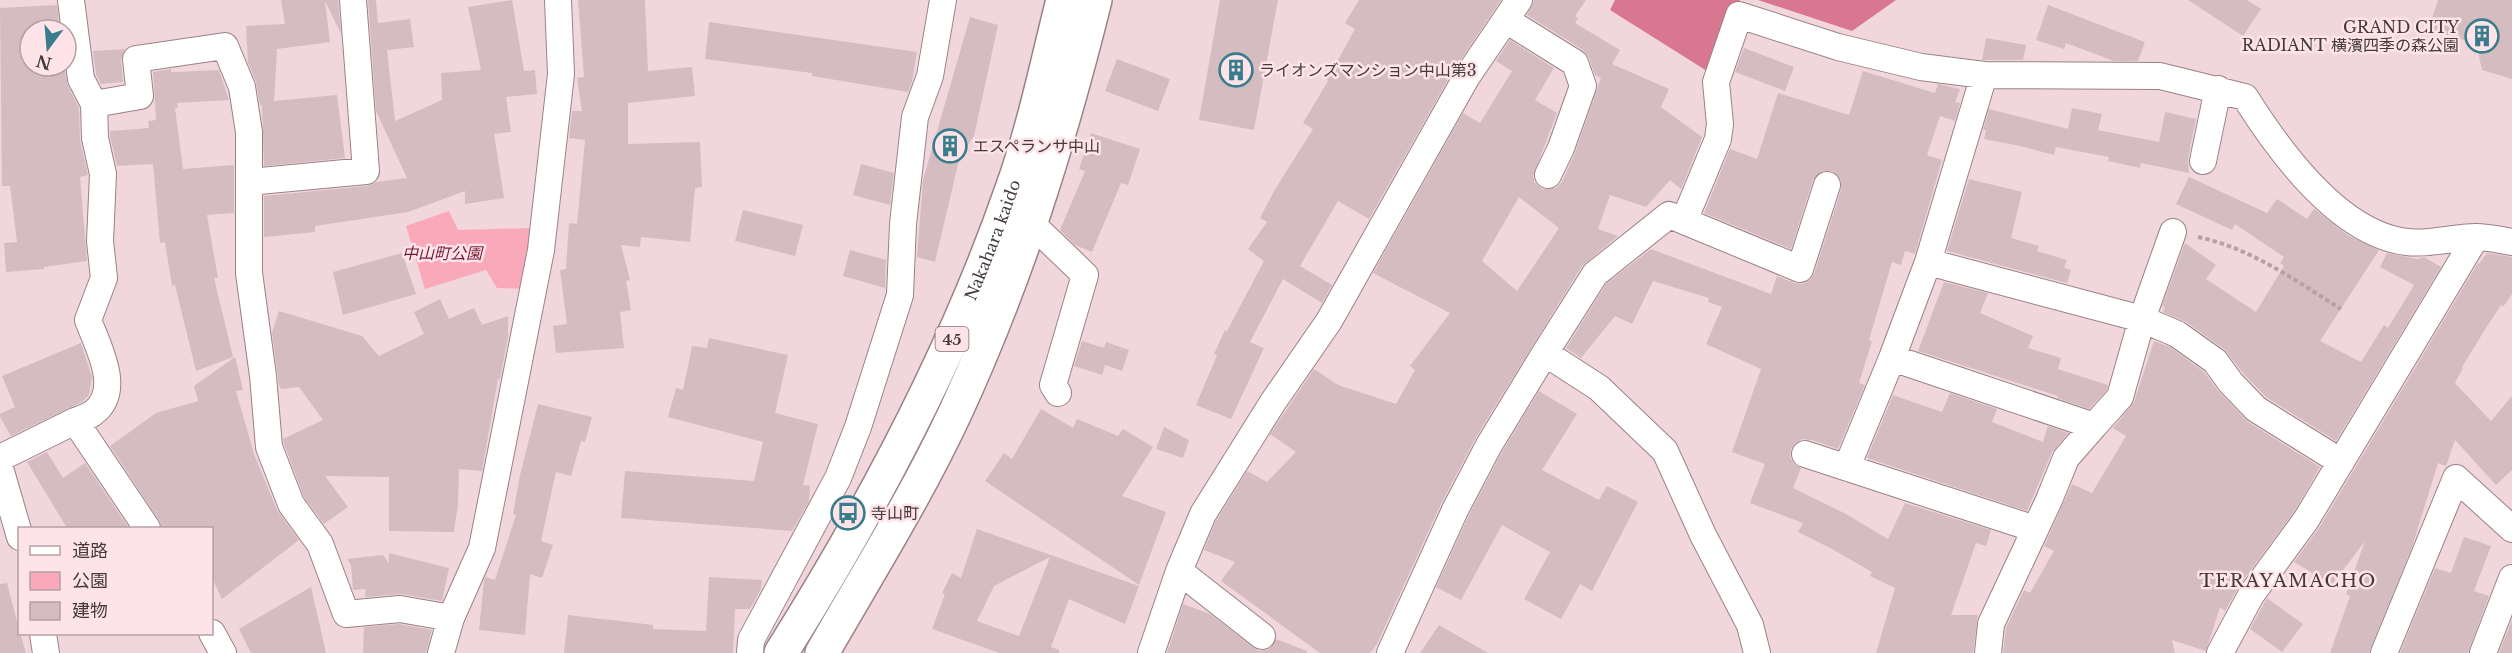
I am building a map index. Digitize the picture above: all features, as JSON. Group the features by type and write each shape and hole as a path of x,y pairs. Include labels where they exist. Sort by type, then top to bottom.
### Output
{"main road":[{"name":"Nakahara kaido","path":"781,653 852,536 910,428 974,290 1013,188 1035,115 1063,0"},
{"name":"Nakahara kaido","path":"822,653 910,501 955,413 993,328 1032,224 1069,105 1095,0"}],"street":[{"path":"0,458 93,413 105,397 109,377 88,320 104,278 100,241 104,174 95,138 94,104 81,79 71,0"},
{"path":"249,182 366,171 353,0"},
{"path":"441,653 451,618 482,548 541,250 561,74 558,0"},
{"path":"750,653 751,640 838,478 858,427 900,295 903,224 915,117 930,76 943,0"},
{"path":"1151,653 1179,571 1203,514 1273,402 1329,321 1466,78 1513,10 1575,63 1583,86 1561,148 1548,175"},
{"path":"1684,221 1718,139 1720,124 1716,82 1739,15 1859,52 1921,67 1984,75 2160,76 2218,89 2245,97 2271,138 2336,210 2379,235 2408,243 2476,237 2512,242"},
{"path":"94,104 140,96 136,59 225,46 242,87 249,132 249,273 263,376 269,447 291,504 320,544 346,614 400,609 451,618"},
{"path":"1847,467 1928,262 1984,75"},
{"path":"2203,161 2218,89"},
{"path":"1390,653 1455,510 1489,445 1595,274 1669,215 1800,269 1827,185"},
{"path":"1032,224 1085,275 1053,385 1058,393"},
{"path":"1988,653 1990,624 2066,458 2120,397 2142,319 2173,232"},
{"path":"2220,653 2251,595 2306,520 2476,237"},
{"path":"1928,262 2142,319 2177,334 2215,361 2231,383 2256,409 2341,462"},
{"path":"1545,353 1599,388 1665,451 1703,535 1750,626 1758,653"},
{"path":"1892,358 2094,426"},
{"path":"75,421 146,527"},
{"path":"1805,454 1888,483 2035,529"},
{"path":"0,468 18,530"},
{"path":"2384,653 2456,478 2512,529"},
{"path":"1179,571 1262,636"},
{"path":"2483,653 2512,578"},
{"path":"43,635 46,653"},
{"path":"213,635 223,653"}],"path":[{"path":"2173,232 2223,242 2280,270 2341,309"}],"green space":[{"name":"中山町公園","path":"449,211 458,230 532,228 527,289 497,288 486,270 425,289 406,226"}],"shaded area":[{"path":"1615,0 1740,0 1707,71 1610,10"},
{"path":"1758,0 1896,0 1852,31"}],"building":[{"path":"281,0 338,0 341,34 325,1 330,42 277,49 274,101 337,95 345,158 264,166 262,105 260,105 256,82 248,62 246,26 285,24"},
{"path":"368,0 376,0 378,23 410,19 414,47 387,50 395,121 442,100 441,73 481,70 468,7 512,0 524,71 535,70 537,94 506,97 511,132 494,134 504,198 465,204 465,191 408,212 315,226 315,232 264,237 264,196 367,186 376,182 407,178 376,111"},
{"path":"578,0 645,0 648,71 692,67 695,96 628,103 628,144 700,142 702,187 695,188 690,242 641,237 640,247 621,245 630,280 626,281 631,310 620,312 624,348 556,353 553,326 567,324 560,270 566,269 569,223 577,224 585,140 569,138 572,111 582,111 577,78 584,77"},
{"name":"ライオンズマンション中山第3","path":"1220,0 1278,0 1254,130 1199,120"},
{"path":"1359,0 1501,0 1453,71 1369,219 1338,201 1300,266 1332,285 1322,303 1283,279 1250,342 1264,348 1231,419 1196,405 1225,330 1227,331 1264,261 1248,249 1267,222 1260,218 1313,129 1303,123 1355,29 1345,23"},
{"path":"1534,0 1586,0 1575,16 1578,18 1575,23 1620,50 1612,64 1669,89 1661,107 1702,137 1681,189 1670,180 1646,207 1610,195 1598,229 1618,236 1582,266 1476,437 1441,504 1377,644 1370,653 1320,653 1221,581 1235,562 1204,550 1216,521 1247,471 1267,482 1296,452 1270,434 1314,369 1338,385 1396,404 1415,370 1410,366 1450,313 1373,273 1463,113 1480,123 1512,71 1496,61 1510,40 1554,68 1535,100 1557,113 1533,176 1535,183 1542,189 1556,188 1562,182 1575,153 1601,78 1595,75 1589,58 1583,50 1527,15","holes":["1519,197 1559,228 1517,291 1482,261"]},
{"path":"2188,0 2247,0 2261,9 2243,36"},
{"name":"GRAND CITY RADIANT 横濱四季の森公園","path":"2438,0 2512,0 2512,79 2482,70 2476,43 2428,30"},
{"path":"57,5 59,18 18,18 18,78 66,78 79,108 80,141 88,175 80,177 87,261 44,267 44,269 6,272 4,243 17,242 10,186 2,186 0,8"},
{"path":"2048,5 2145,42 2138,61 2114,61 2066,43 2064,49 2036,40"},
{"name":"エスペランサ中山","path":"970,17 998,25 974,136 960,156 935,262 917,257 923,180"},
{"path":"709,22 917,52 912,82 908,92 812,76 812,73 705,59"},
{"path":"1986,38 2026,45 2023,60 1982,60"},
{"path":"1744,48 1794,67 1785,91 1735,72"},
{"path":"125,49 121,60 123,82 101,84 96,74 93,51"},
{"path":"1117,59 1170,79 1158,111 1105,91"},
{"path":"171,69 171,72 219,70 229,100 177,103 178,108 175,108 183,169 234,165 234,213 207,215 218,278 214,278 233,357 196,371 175,285 172,286 165,242 160,243 153,164 117,166 110,136 110,131 149,128 148,121 156,120 153,72"},
{"path":"1863,71 1935,93 1938,84 1960,89 1955,102 1960,103 1955,121 1940,116 1927,155 1942,160 1915,254 1905,251 1901,265 1892,262 1859,383 1865,385 1838,449 1812,440 1802,439 1795,443 1790,457 1794,464 1801,468 1793,488 1846,514 1888,539 1905,503 1991,530 1986,546 1976,543 1951,615 1978,615 1973,653 1876,653 1895,588 1870,576 1872,572 1798,532 1803,523 1750,503 1765,464 1732,452 1761,369 1706,344 1722,307 1708,302 1709,298 1653,281 1632,324 1615,316 1581,358 1566,348 1606,284 1651,249 1771,294 1777,276 1803,284 1810,280 1814,274 1841,190 1841,181 1832,171 1823,171 1813,180 1791,249 1704,213 1730,149 1757,159 1778,93 1849,115"},
{"path":"2072,108 2102,114 2098,130 2159,142 2165,112 2196,119 2188,158 2189,173 2141,163 2140,168 2108,161 2109,157 2056,147 2054,155 1984,139 1986,130 1983,130 1989,109 2068,129"},
{"path":"1091,133 1140,149 1128,185 1121,183 1092,252 1075,245 1060,230 1085,171 1079,169"},
{"path":"861,164 894,173 890,205 853,195"},
{"path":"2189,177 2267,213 2277,199 2307,219 2314,209 2349,236 2379,250 2320,341 2361,362 2384,325 2388,328 2414,285 2380,267 2387,253 2417,259 2424,257 2441,267 2336,441 2266,397 2224,349 2186,322 2163,312 2165,307 2162,306 2185,243 2216,265 2206,279 2256,312 2284,266 2280,263 2284,257 2235,224 2232,230 2176,204"},
{"path":"1969,179 2022,192 2011,238 2039,246 2037,251 2067,260 2064,268 2071,270 2067,283 1947,251"},
{"path":"743,210 803,225 795,256 735,241"},
{"path":"850,250 886,260 885,288 843,276"},
{"path":"402,253 416,294 343,315 333,272"},
{"path":"2487,253 2512,257 2512,294 2503,307 2501,305 2486,328 2455,383 2491,421 2512,396 2512,470 2496,485 2455,440 2446,466 2438,463 2412,547 2369,653 2330,653 2350,596 2346,594 2365,541 2332,585 2294,562 2319,528 2478,263"},
{"path":"1944,282 1988,293 1980,313 2033,336 2028,348 2061,358 2058,369 2108,385 2107,390 2089,409 2057,398 2058,396 1918,351"},
{"path":"440,299 449,319 474,308 482,325 508,316 508,337 500,379 498,379 482,471 459,469 454,532 389,531 389,477 325,476 348,507 324,524 304,497 284,444 283,439 323,420 299,387 281,389 279,385 272,333 279,311 362,336 379,356 424,334 414,312"},
{"path":"709,338 788,355 775,413 818,424 803,485 810,486 809,501 792,531 621,518 625,471 754,481 763,442 668,417 676,388 683,390 692,346 707,348"},
{"path":"1082,341 1104,348 1106,342 1129,350 1122,371 1105,365 1102,375 1074,366"},
{"path":"2154,341 2170,347 2204,372 2220,393 2248,422 2320,467 2294,512 2239,586 2225,611 2220,607 2206,651 2172,640 2175,653 2003,653 2006,628 2024,590 2030,593 2054,551 2044,546 2072,484 2092,493 2126,436 2113,428 2134,402"},
{"path":"81,343 92,377 89,395 82,402 11,436 0,414 15,407 2,376"},
{"path":"235,357 243,390 236,391 254,454 277,510 299,540 222,599 213,580 213,527 162,527 110,446 156,413 198,401 194,386"},
{"path":"1539,391 1577,414 1542,470 1599,500 1607,486 1638,502 1592,591 1580,584 1561,619 1524,599 1550,552 1502,525 1461,600 1436,587 1468,517 1502,452"},
{"path":"1950,393 1997,409 1992,422 2043,442 2048,426 2068,433 2052,452 2027,511 1867,458 1893,395 1942,412"},
{"path":"538,404 592,417 585,442 581,441 571,476 556,472 541,541 553,545 542,578 530,574 525,635 479,630 485,577 495,580 516,515 513,514 520,475"},
{"path":"1041,409 1073,428 1077,419 1118,436 1123,429 1153,447 1122,496 1166,512 1139,585 985,481 1004,453 1012,459"},
{"path":"1164,427 1189,440 1183,458 1156,449"},
{"path":"47,452 63,478 85,463 128,527 66,527 27,462"},
{"path":"977,529 1139,586 1125,624 1069,599 1051,647 1059,650 1059,653 999,653 932,629 945,594 942,593 952,573 961,578","holes":["1050,557 1019,636 977,621 994,586"]},
{"path":"2464,537 2491,546 2474,591 2489,596 2468,653 2400,653 2435,568 2451,573"},
{"path":"389,553 449,568 442,601 402,594 365,597 366,589 353,590 351,565 347,559 383,555 389,563"},
{"path":"709,577 762,580 761,589 750,609 735,609 733,653 564,653 568,615 653,625 653,629 706,631"},
{"path":"7,583 18,625 18,635 21,635 26,653 0,653 0,584"},
{"path":"311,587 326,653 251,653 239,629"},
{"path":"2267,598 2303,624 2282,652 2250,629"},
{"path":"1183,604 1210,614 1259,651 1268,650 1276,639 1307,651 1307,653 1167,653"},
{"path":"2512,620 2512,653 2499,653"},
{"path":"399,624 432,630 426,653 363,653 364,627"},
{"path":"1439,625 1488,653 1420,653"}],"place":[{"name":"GRAND CITY RADIANT 横濱四季の森公園","path":"2482,36"},
{"name":"ライオンズマンション中山第3","path":"1236,70"},
{"name":"エスペランサ中山","path":"950,146"},
{"name":"寺山町","path":"848,513"}],"district":[{"name":"TERAYAMACHO","path":"2288,581"}]}
